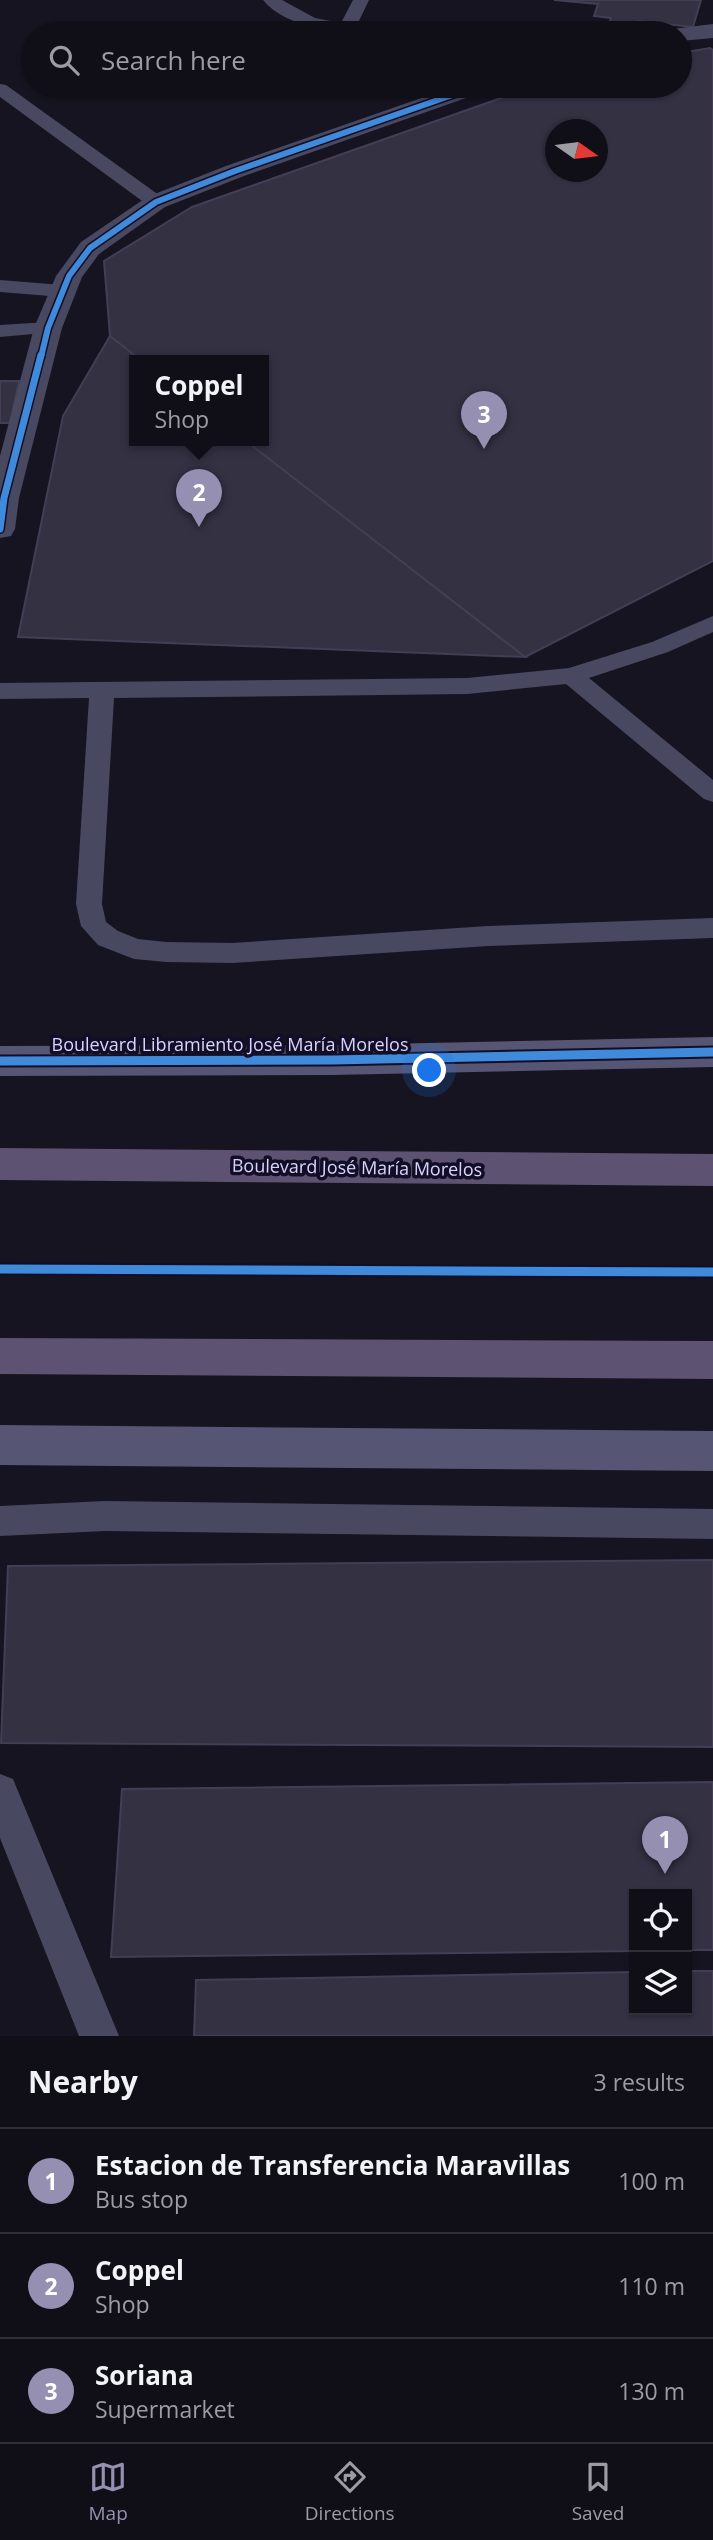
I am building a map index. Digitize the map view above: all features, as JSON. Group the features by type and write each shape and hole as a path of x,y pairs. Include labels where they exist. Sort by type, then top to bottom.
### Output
{"main road":[{"name":"Boulevard José María Morelos","path":"0,1164 713,1170"},
{"path":"0,1356 713,1360"}],"street":[{"path":"692,33 713,31"},
{"path":"0,529 2,498 48,328 69,276 90,248 156,202 235,171 444,98"},
{"name":"Boulevard Libramiento José María Morelos","path":"0,1061 334,1060 713,1052"},
{"path":"0,1445 713,1451"}],"lane":[{"path":"271,0 287,6 303,21"},
{"path":"351,21 361,0"},
{"path":"0,89 156,202"},
{"path":"0,286 62,291"},
{"path":"0,331 48,328"},
{"path":"0,691 467,686 571,676 660,647 713,623"},
{"path":"571,676 713,793"},
{"path":"102,689 89,904 94,926 108,938 134,948 166,953 232,953 488,936 713,928"},
{"path":"0,1521 105,1516 713,1524"},
{"path":"0,1792 99,2036"}],"building":[{"path":"554,0 701,0 693,27 692,21 610,21 611,18 594,16 598,4"},
{"path":"710,48 713,50 713,561 525,657 252,446 269,446 269,355 134,355 110,336 104,261 192,207 501,98 692,98 692,51"},
{"path":"110,336 134,355 129,355 129,446 252,446 525,657 18,637 63,416"},
{"path":"0,381 19,381 10,423 0,423"},
{"path":"713,1560 713,1747 1,1743 8,1566"},
{"path":"713,1782 713,1950 692,1950 692,1889 629,1889 629,1951 111,1957 122,1789"},
{"path":"692,1971 713,1971 713,2036 194,2036 196,1980 629,1972 629,2015 692,2015"}],"cycle path":[{"path":"0,529 4,498 48,328 69,276 90,248 156,202 235,171 444,98"},
{"path":"0,1061 333,1060 713,1052"},
{"path":"0,1269 713,1272"}],"place":[{"name":"Soriana","path":"484,449"},
{"name":"Coppel","path":"199,527"},
{"name":"Estacion de Transferencia Maravillas","path":"665,1874"}]}
